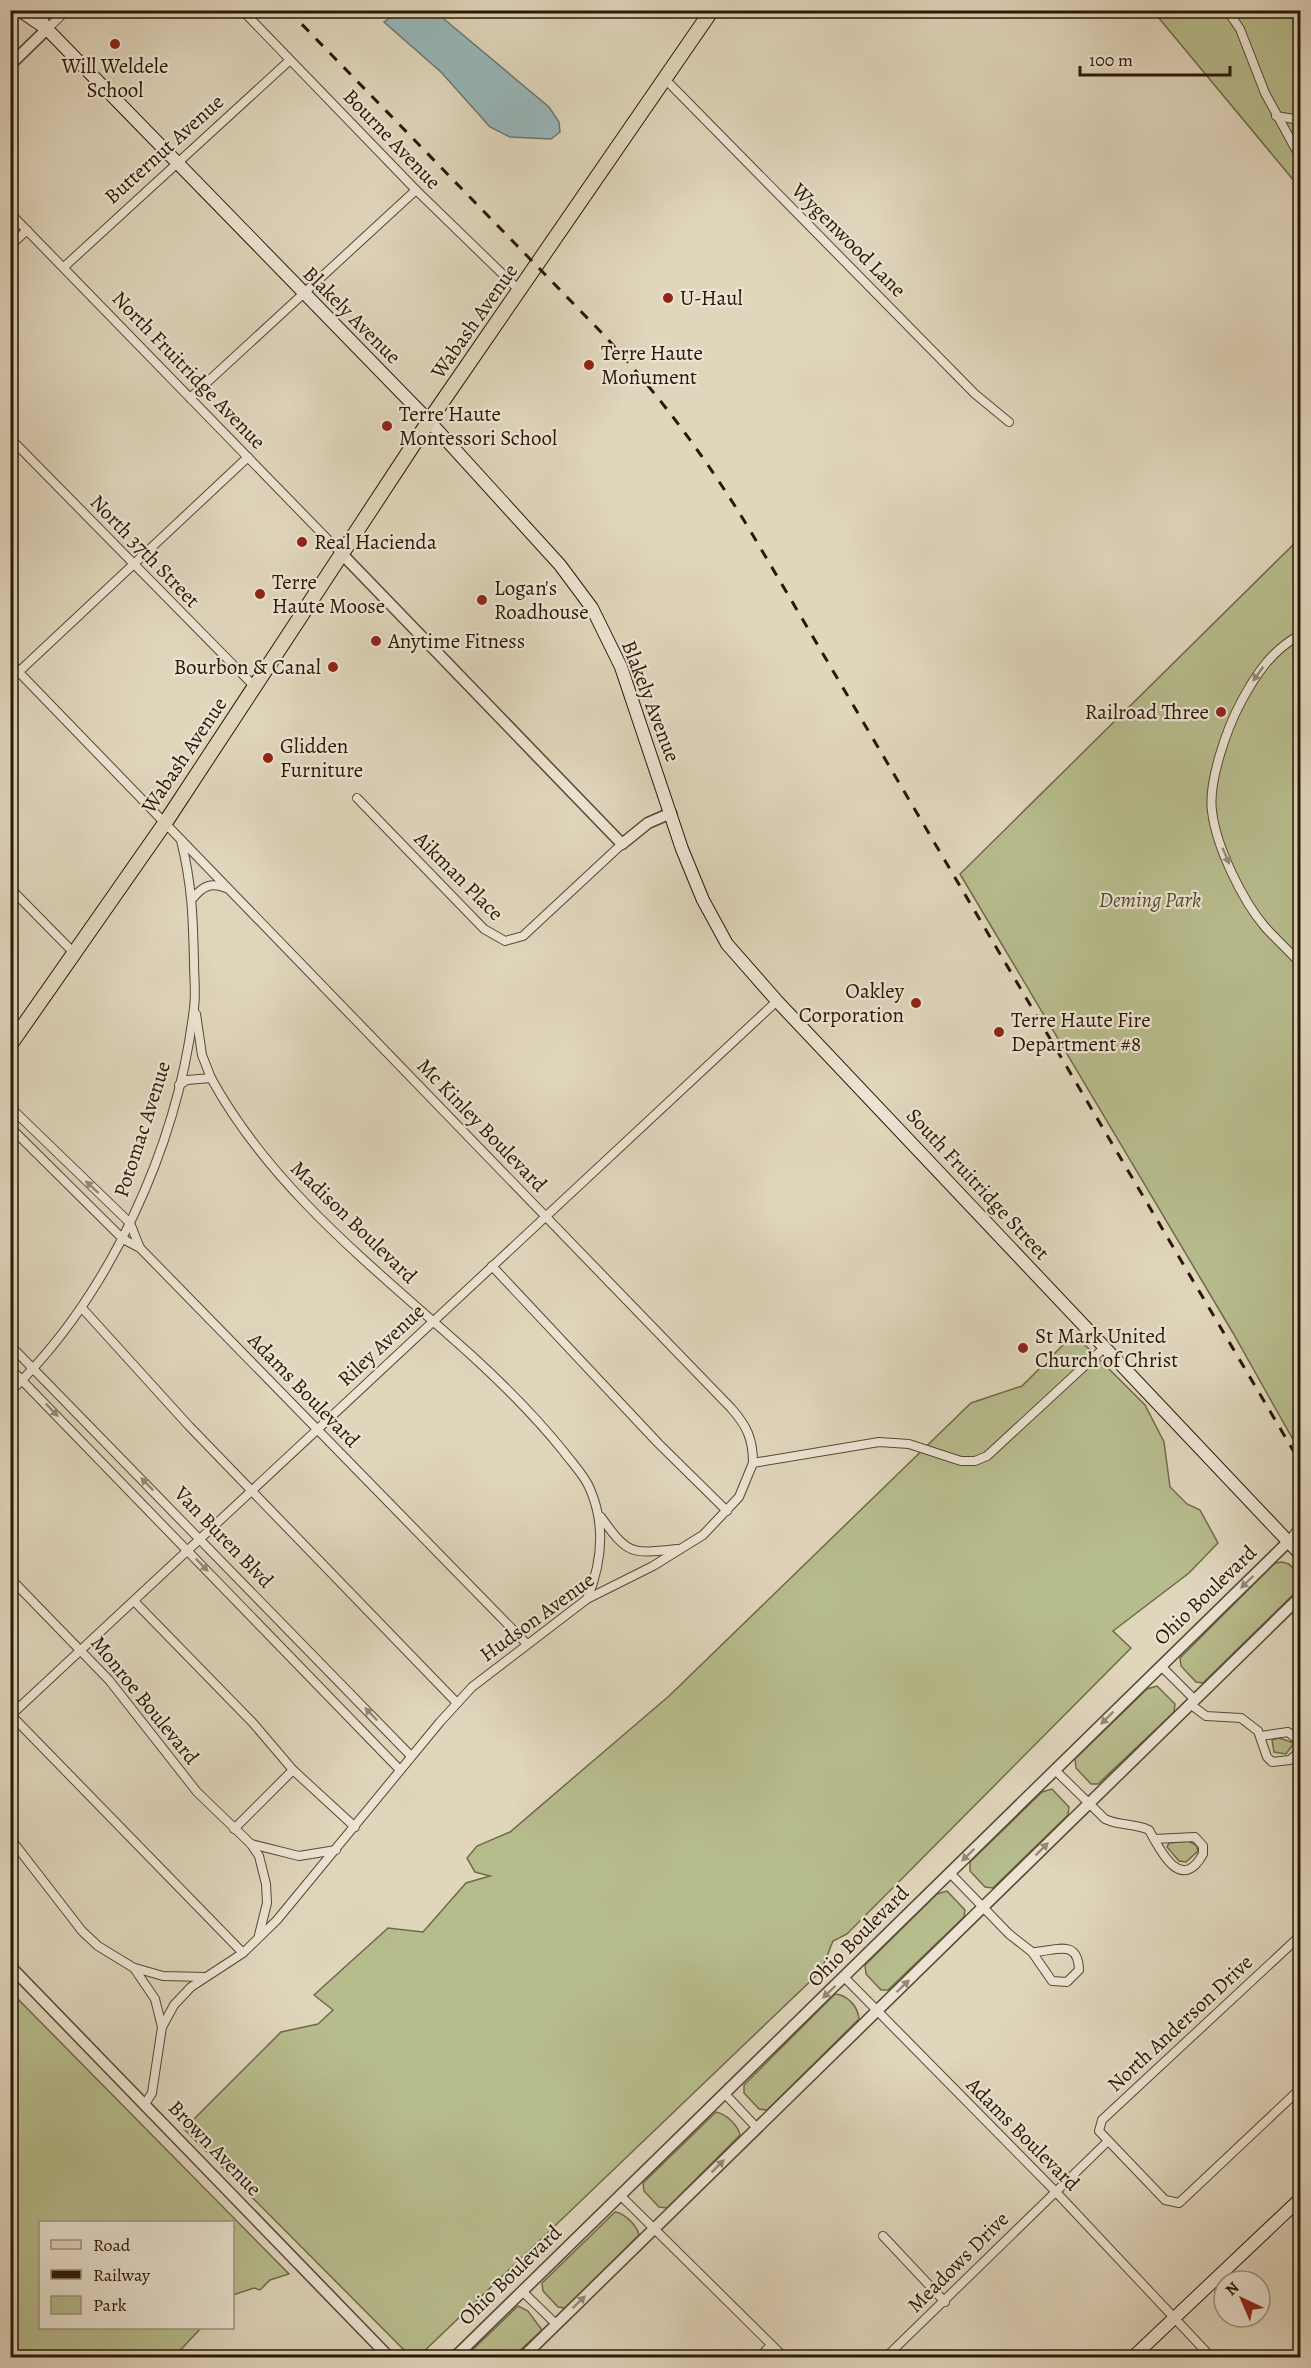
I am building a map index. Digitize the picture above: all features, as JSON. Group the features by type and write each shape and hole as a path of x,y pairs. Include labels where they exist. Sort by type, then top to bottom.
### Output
{"main road":[{"name":"Blakely Avenue","path":"19,10 47,29 429,421 560,565 592,608 621,667 671,813"},
{"name":"Blakely Avenue","path":"36,10 47,29"},
{"name":"Wabash Avenue","path":"10,1045 165,823 429,421 666,80 712,10"},
{"name":"South Fruitridge Street","path":"671,813 682,849 703,900 727,944 777,1001 1300,1554"},
{"path":"1132,2358 1300,2199"}],"street":[{"path":"10,65 67,10"},
{"name":"Bourne Avenue","path":"242,10 416,190 520,291"},
{"path":"1227,10 1240,29 1276,116 1300,158"},
{"name":"Butternut Avenue","path":"64,267 290,60"},
{"name":"Wygenwood Lane","path":"666,80 975,394 1009,422"},
{"path":"1276,116 1300,120"},
{"path":"190,398 302,292 416,190"},
{"name":"North Fruitridge Avenue","path":"10,213 341,553"},
{"path":"10,246 27,230"},
{"name":"North 37th Street","path":"10,438 255,687"},
{"path":"10,680 248,457"},
{"path":"341,553 622,844 648,823 671,813"},
{"path":"1300,635 1283,644 1272,655 1251,685 1231,721 1212,791 1212,811 1220,842 1248,902 1264,926 1300,963"},
{"name":"Mc Kinley Boulevard","path":"10,663 747,1427 753,1445 753,1463"},
{"name":"Aikman Place","path":"357,798 483,929 505,941 523,936 622,844"},
{"name":"Potomac Avenue","path":"10,1392 59,1341 82,1308 123,1239 160,1147 178,1085 194,1007 193,898 181,839"},
{"path":"193,898 208,885 216,884 230,890"},
{"path":"10,888 74,953"},
{"name":"Riley Avenue","path":"11,1715 777,1001"},
{"name":"Madison Boulevard","path":"194,1007 202,1055 211,1078 245,1133 303,1202 361,1259 512,1392 546,1429 590,1487 600,1517 620,1544 635,1551 679,1548"},
{"path":"178,1085 187,1080 211,1078"},
{"path":"10,1107 130,1223 140,1248"},
{"name":"Adams Boulevard","path":"10,1126 123,1239 140,1248 527,1644"},
{"path":"50,1167 60,1156"},
{"path":"492,1266 658,1443 727,1511"},
{"path":"82,1308 113,1345 144,1374 189,1426 457,1703"},
{"name":"Van Buren Blvd","path":"10,1345 411,1756"},
{"path":"753,1463 879,1442 909,1444 948,1457 975,1461 987,1456 1105,1347"},
{"path":"10,1368 400,1770"},
{"name":"Hudson Avenue","path":"145,2104 152,2093 162,2026 180,1997 243,1953 296,1900 411,1756 472,1687 587,1599 653,1566 703,1535 739,1497 753,1463"},
{"name":"Madison Boulevard","path":"587,1599 596,1578 600,1517"},
{"path":"1289,1541 1300,1526"},
{"name":"Ohio Boulevard","path":"454,2358 1289,1541"},
{"name":"Monroe Boulevard","path":"10,1578 82,1649 109,1680 181,1774 251,1844 259,1856 266,1884 267,1903 259,1938"},
{"path":"522,2358 1300,1597"},
{"path":"134,1601 253,1723 293,1770 355,1827"},
{"path":"1161,1666 1206,1716 1241,1718 1261,1736 1267,1757 1272,1762 1290,1760 1300,1751"},
{"path":"11,1715 243,1953"},
{"path":"1261,1736 1288,1732 1300,1742"},
{"path":"234,1829 293,1770"},
{"path":"1055,1770 1105,1819 1114,1823 1141,1826 1149,1830 1163,1856 1181,1871 1187,1869 1203,1854 1200,1841 1190,1835 1154,1839"},
{"path":"10,1838 82,1931 98,1946 134,1968 163,1976 206,1977"},
{"name":"Monroe Boulevard","path":"251,1844 298,1856 336,1850"},
{"path":"950,1873 1015,1940 1032,1952 1052,1981 1067,1982 1075,1977 1079,1970 1079,1960 1074,1951 1066,1947 1032,1952"},
{"name":"North Anderson Drive","path":"1107,2142 1099,2131 1102,2120 1300,1936"},
{"name":"Brown Avenue","path":"10,1966 390,2358"},
{"path":"134,1968 154,1999 162,2026"},
{"name":"Adams Boulevard","path":"844,1977 1055,2191 1212,2358"},
{"path":"1055,2191 1107,2142 1165,2200 1179,2203 1300,2089"},
{"path":"724,2094 757,2128"},
{"name":"Meadows Drive","path":"885,2358 945,2302 1055,2191"},
{"path":"620,2195 785,2358"},
{"path":"883,2236 945,2302"},
{"path":"522,2291 556,2324"},
{"path":"759,2358 771,2345"}],"green space":[{"path":"1153,11 1300,11 1300,188"},
{"name":"Deming Park","path":"1300,538 1300,1452 1233,1333 960,874"},
{"path":"1074,1334 1145,1405 1164,1442 1170,1487 1187,1504 1200,1510 1218,1543 1189,1573 1113,1631 1131,1648 847,1934 833,1941 821,1971 418,2357 411,2357 184,2129 281,2032 318,2024 333,2010 314,1995 388,1928 423,1932 466,1883 490,1876 475,1872 467,1858 477,1846 510,1832 669,1696 971,1403 1022,1386"},
{"path":"1275,1563 1289,1564 1300,1576 1300,1588 1203,1683 1196,1682 1181,1666 1180,1658"},
{"path":"1157,1686 1175,1704 1174,1712 1098,1784 1091,1784 1076,1768 1075,1759 1147,1689"},
{"path":"1279,1738 1294,1743 1286,1754 1274,1752 1272,1740"},
{"path":"1052,1789 1069,1807 1068,1815 993,1888 985,1887 970,1871 970,1862 1042,1792"},
{"path":"1188,1841 1196,1845 1198,1851 1186,1862 1179,1861 1167,1847 1169,1843"},
{"path":"947,1891 965,1910 964,1917 888,1990 881,1990 866,1974 865,1965 937,1894"},
{"path":"10,1991 289,2274 270,2280 260,2290 254,2288 234,2295 234,2221 39,2221 39,2329 200,2329 174,2357 11,2357"},
{"path":"835,1994 852,2002 859,2019 767,2110 759,2109 744,2093 744,2085"},
{"path":"716,2112 731,2120 740,2135 667,2208 659,2207 644,2191 643,2183"},
{"path":"615,2212 630,2220 639,2235 565,2308 558,2307 543,2291 542,2283"},
{"path":"518,2306 528,2311 542,2330 513,2357 465,2357"}],"water":[{"path":"399,11 433,11 438,14 549,107 559,122 560,132 551,139 510,137 490,127 441,72 384,22"}],"railway":[{"path":"288,10 600,331 642,378 699,453 751,532 1300,1462"}],"place":[{"name":"Will Weldele School","path":"115,44"},
{"name":"U-Haul","path":"668,298"},
{"name":"Terre Haute Monument","path":"589,365"},
{"name":"Terre Haute Montessori School","path":"387,426"},
{"name":"Real Hacienda","path":"302,542"},
{"name":"Terre Haute Moose","path":"260,594"},
{"name":"Logan's Roadhouse","path":"482,600"},
{"name":"Anytime Fitness","path":"376,641"},
{"name":"Bourbon & Canal","path":"333,667"},
{"name":"Railroad Three","path":"1221,712"},
{"name":"Glidden Furniture","path":"268,758"},
{"name":"Oakley Corporation","path":"916,1003"},
{"name":"Terre Haute Fire Department #8","path":"999,1032"},
{"name":"St Mark United Church of Christ","path":"1023,1348"}]}
